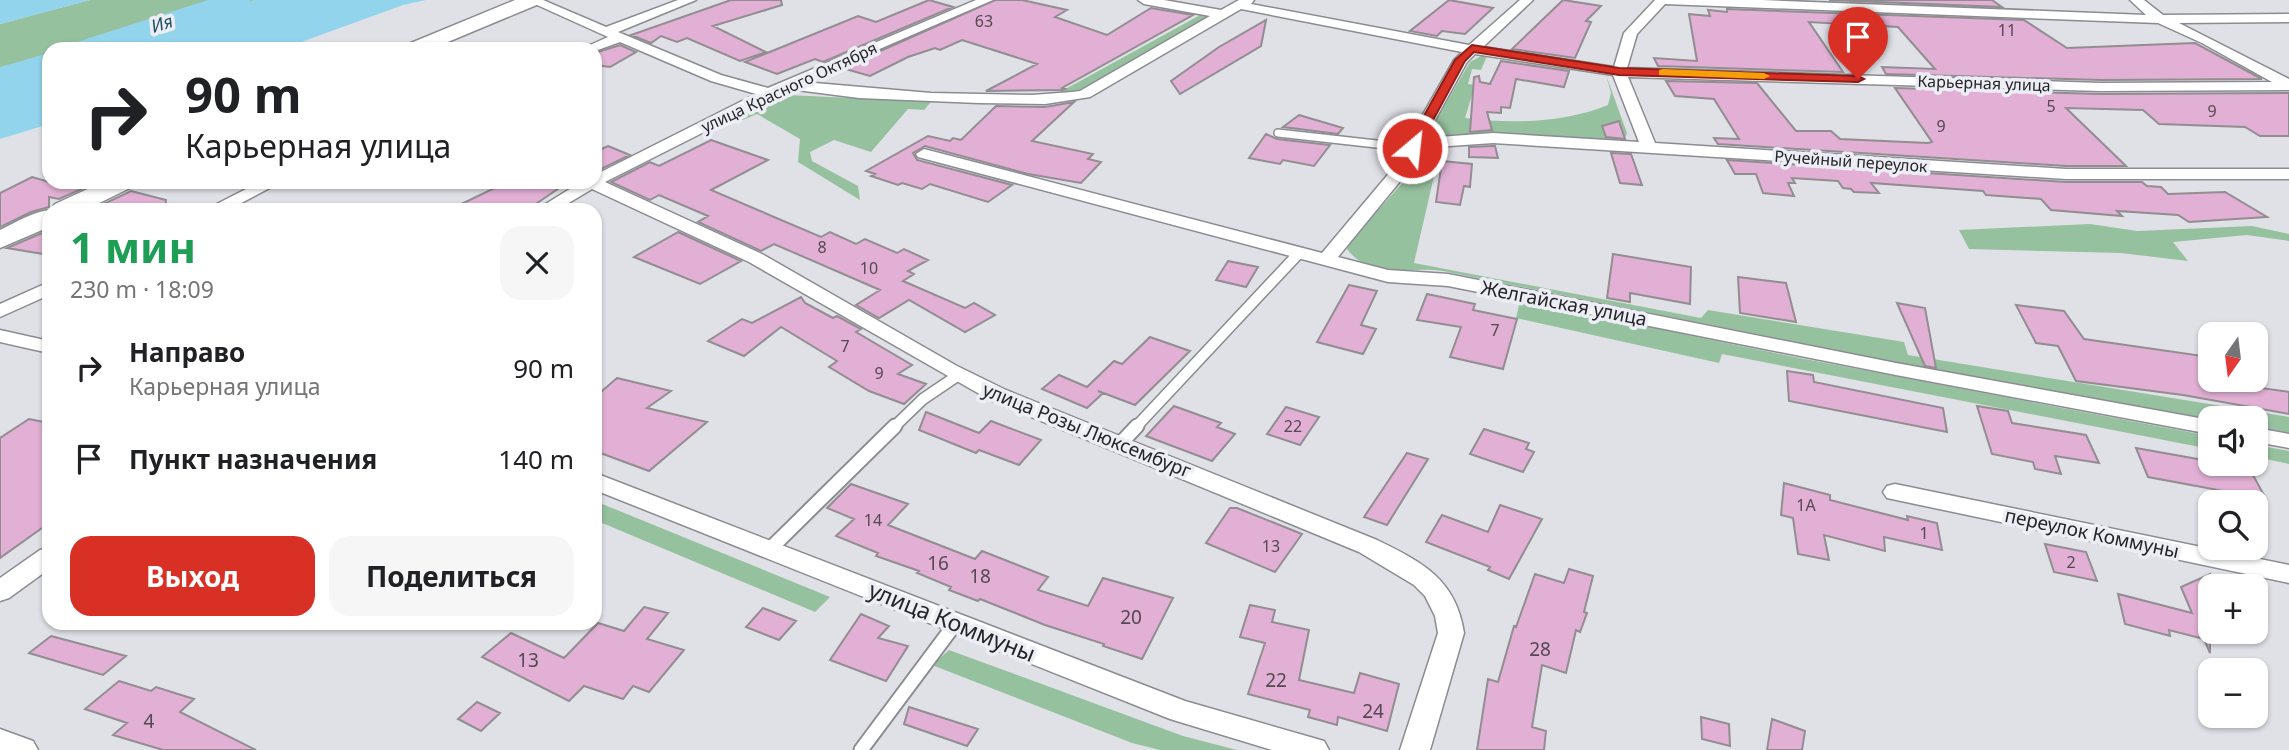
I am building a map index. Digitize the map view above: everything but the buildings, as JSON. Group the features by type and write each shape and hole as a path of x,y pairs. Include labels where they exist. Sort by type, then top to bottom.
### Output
{"main road":[{"path":"430,42 532,0"},
{"path":"78,203 108,189"},
{"path":"0,240 42,220"}],"street":[{"path":"532,0 716,78 769,93"},
{"path":"607,31 690,0"},
{"name":"улица Красного Октября","path":"602,176 787,84 987,0"},
{"path":"1144,0 1224,15"},
{"path":"1326,260 1409,160 1413,146 1461,60 1527,0"},
{"path":"1649,148 1619,72 1632,33 1662,0 2160,19 2289,18"},
{"path":"2136,0 2160,19 2207,40 2289,86"},
{"path":"787,84 874,97 1036,100 1085,94 1244,3"},
{"name":"Карьерная улица","path":"1244,3 1472,48 1619,72 2101,87 2289,86"},
{"path":"602,44 622,37"},
{"name":"Ручейный переулок","path":"1413,146 1493,138 2066,174 2289,174"},
{"name":"Желгайская улица","path":"924,154 1388,276 1448,280 2198,425"},
{"name":"улица Розы Люксембург","path":"602,183 806,285 957,376 1368,546 1405,565 1428,582 1444,600 1450,615 1451,632 1415,750"},
{"path":"229,203 258,189"},
{"name":"улица Красного Октября","path":"557,203 580,189"},
{"path":"0,311 42,291"},
{"path":"0,336 42,345"},
{"path":"2268,437 2289,441"},
{"name":"улица Коммуны","path":"602,484 1181,711 1314,750"},
{"name":"переулок Коммуны","path":"1895,492 2289,574"},
{"path":"0,591 42,561"},
{"path":"0,741 23,750"}],"lane":[{"path":"1278,133 1413,146"},
{"path":"1120,444 1299,253"},
{"path":"770,549 923,399 957,376"},
{"path":"861,750 955,624"}],"green space":[{"path":"90,0 255,0 188,26 128,42 42,42 42,65 0,75 0,24"},
{"path":"1202,14 1207,16 1205,22 1072,94 1051,97"},
{"path":"1487,56 1481,70 1472,69 1468,84 1475,85 1465,118 1501,121 1556,119 1591,111 1608,105 1611,93 1606,75 1627,133 1625,138 1609,141 1426,137 1470,62"},
{"path":"789,95 931,102 924,110 908,109 871,152 834,140 810,152 812,161 858,186 860,200 798,162 800,139 757,114 738,122 740,109 764,99"},
{"path":"1440,150 1414,263 1701,318 1708,310 1904,342 1908,355 2221,406 2198,406 2198,417 1904,364 1443,271 1379,268 1356,259 1347,249 1349,243 1420,163"},
{"path":"2090,224 2137,231 2252,226 2289,234 2289,241 2247,235 2173,242 2188,261 2121,253 1969,249 1959,230"},
{"path":"1520,301 1805,359 2198,434 2198,447 1722,354 1719,363 1516,318"},
{"path":"2268,414 2289,417 2289,433 2268,429"},
{"path":"2268,447 2289,451 2289,464 2268,460"},
{"path":"602,504 830,597 815,612 602,523"},
{"path":"949,650 1183,736 1237,750 1160,750 1132,743 932,665"}],"water":[{"path":"0,0 90,0 0,24"},
{"path":"255,0 426,0 403,5 301,42 128,42 188,26"},
{"path":"42,65 42,126 0,139 0,75"}],"waterway":[{"name":"Ия","path":"109,42 237,0"},
{"name":"Ия","path":"0,78 42,64"}],"slow traffic":[{"path":"1663,73 1764,76"}],"route":[{"path":"1412,148 1461,60 1472,48 1619,72 1858,79"}]}
